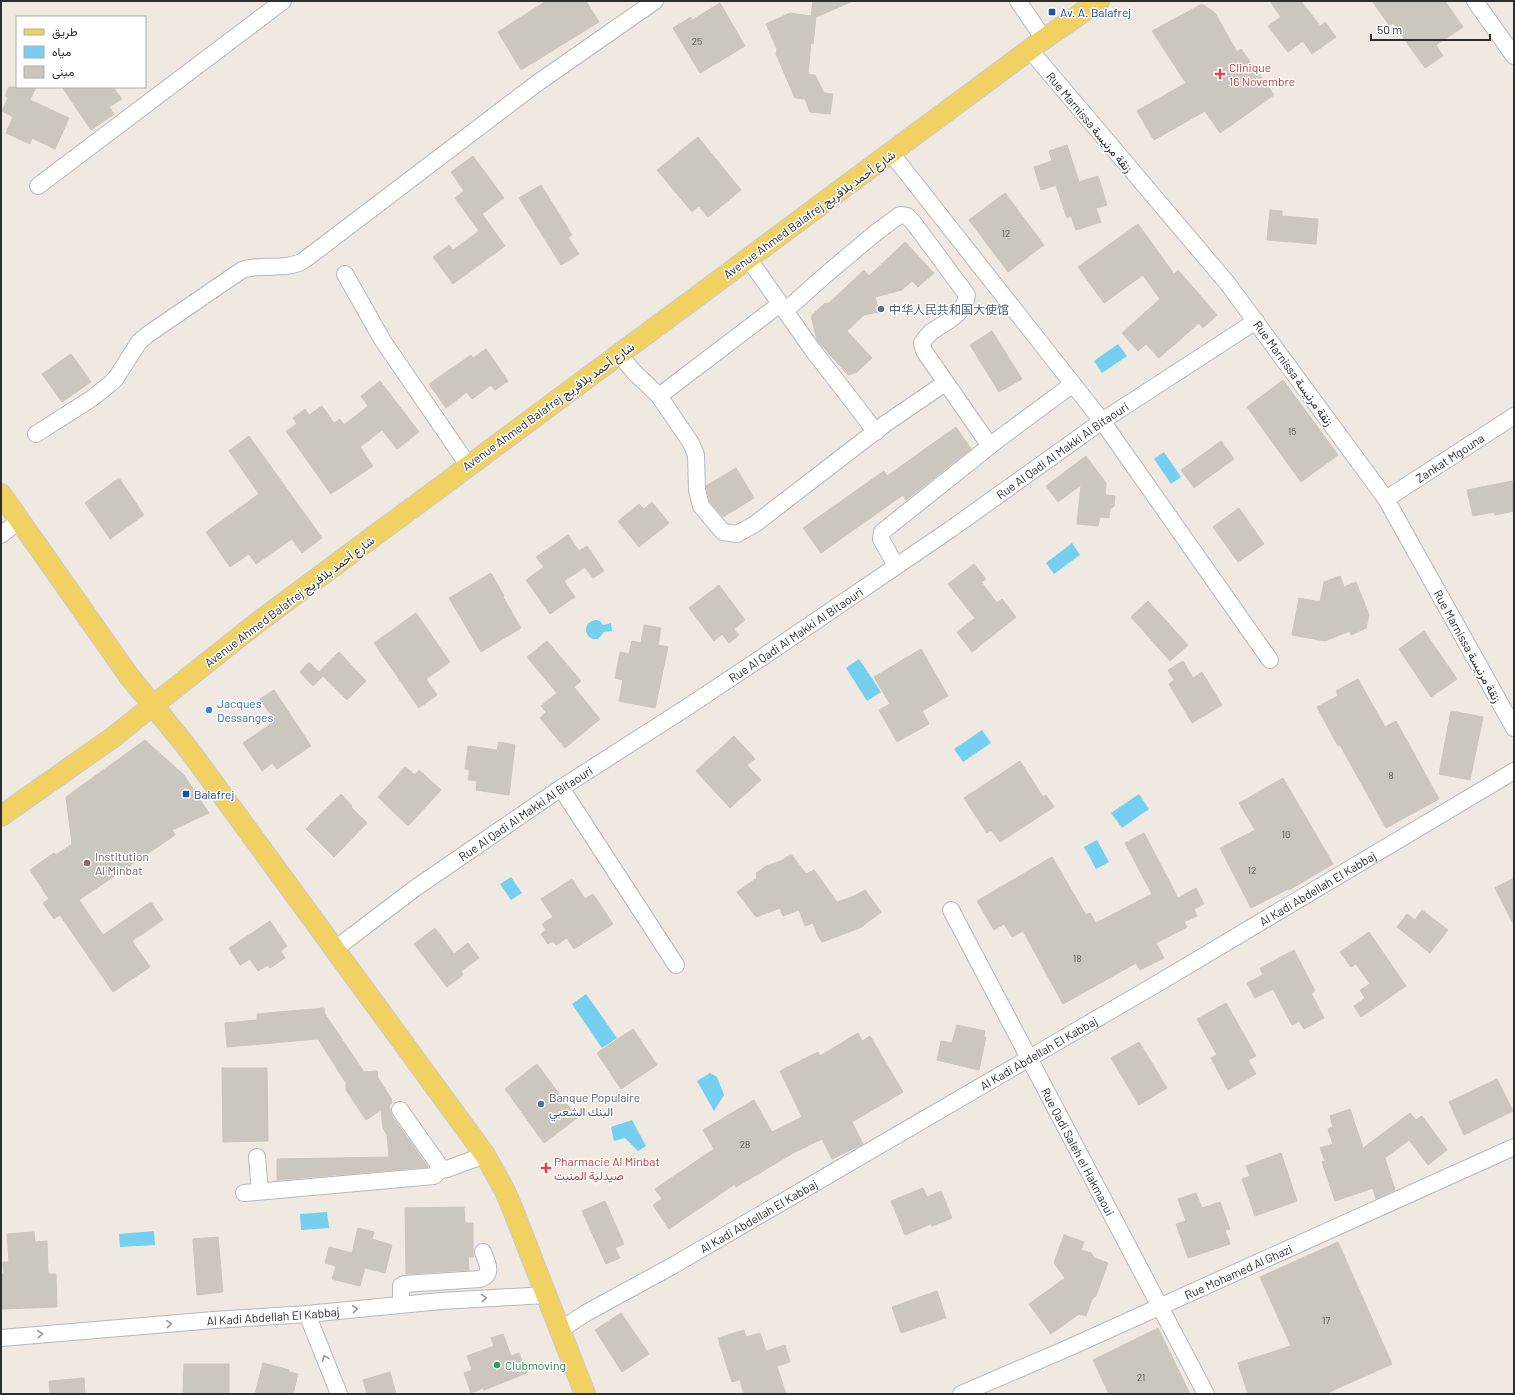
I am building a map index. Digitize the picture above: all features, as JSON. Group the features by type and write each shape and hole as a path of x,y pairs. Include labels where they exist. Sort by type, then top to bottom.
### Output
{"main road":[{"name":"Avenue Ahmed Balafrej شارع أحمد بلافريج","path":"1,816 112,738 257,623 468,465 1037,44 1100,1"},
{"path":"1,494 129,676 190,751 484,1155 505,1190 585,1394"}],"street":[{"path":"38,186 283,1"},
{"name":"Rue Marnissa زنقة مرنيسة","path":"1018,1 1037,44 1136,177 1198,248 1256,321 1386,499 1514,728"},
{"path":"1475,1 1514,56"},
{"path":"36,434 91,400 110,384 139,342 146,335 242,270 256,266 294,266 303,261 536,84 653,2"},
{"path":"891,153 1102,421 1270,660"},
{"path":"659,396 783,307 878,230 900,216 908,216 967,295 965,303 959,314 929,334 922,343 924,351 990,446"},
{"path":"748,258 812,349 876,432"},
{"path":"345,274 383,341 468,465"},
{"name":"Rue Al Qadi Al Makki Al Bitaouri","path":"335,949 414,889 561,788 689,706 951,529 1102,421 1256,321"},
{"path":"619,354 634,372 659,396 691,443 696,455 697,490 701,506 723,532 737,534 755,524 876,432 945,383"},
{"path":"896,566 881,539 882,532 990,446 1073,384"},
{"name":"Zankat Mgouna","path":"1386,499 1514,416"},
{"path":"1,534 20,520"},
{"name":"Al Kadi Abdellah El Kabbaj","path":"560,1330 586,1313 674,1265 928,1116 1029,1059 1514,771"},
{"path":"561,788 676,965"},
{"name":"Rue Qadi Saleh el Hakmaoui","path":"951,910 1158,1306 1206,1394"},
{"path":"400,1110 439,1165 439,1170"},
{"name":"Rue Mohamed Al Ghazi","path":"961,1394 1066,1349 1158,1306 1514,1147"},
{"path":"244,1193 434,1176 439,1170 447,1169 484,1155"},
{"path":"257,1157 260,1191"},
{"path":"402,1304 400,1289 404,1284 484,1278 489,1272 489,1268 483,1252"},
{"name":"Al Kadi Abdellah El Kabbaj","path":"1,1338 207,1320 307,1314 402,1304 546,1295"},
{"path":"307,1314 339,1394"}],"water":[{"path":"1118,344 1127,356 1102,373 1094,361"},
{"path":"1164,452 1181,477 1171,484 1154,459"},
{"path":"1072,543 1080,555 1054,574 1046,563"},
{"path":"591,621 600,621 603,625 611,623 612,631 604,632 598,639 593,639 590,637 587,634 586,627"},
{"path":"859,659 881,692 867,701 846,668"},
{"path":"982,730 991,743 963,762 954,749"},
{"path":"1139,794 1149,809 1122,828 1111,813"},
{"path":"1097,840 1109,862 1096,869 1084,847"},
{"path":"511,877 522,893 511,900 500,884"},
{"path":"586,994 617,1038 602,1048 572,1004"},
{"path":"710,1073 717,1077 724,1095 714,1111 697,1081"},
{"path":"632,1120 646,1146 638,1151 625,1138 614,1141 611,1127"},
{"path":"327,1212 329,1228 301,1230 300,1214"},
{"path":"154,1231 155,1245 120,1247 119,1234"}],"building":[{"path":"546,1 586,1 599,22 521,70 498,32"},
{"path":"813,1 853,1 816,17 813,44 811,43 808,74 815,75 824,93 833,94 830,114 810,112 805,99 795,98 776,54 777,49 766,24 790,13 811,16"},
{"path":"1270,1 1301,1 1320,26 1325,22 1336,37 1312,54 1303,41 1288,52 1268,26 1281,17"},
{"path":"1372,1 1445,1 1463,27 1436,45 1443,56 1425,68 1393,23 1389,25"},
{"path":"720,3 745,46 700,73 673,28 691,17 692,20"},
{"name":"Clinique 16 Novembre","path":"1202,4 1215,13 1237,52 1241,49 1274,95 1220,133 1205,111 1154,140 1137,111 1186,83 1152,31"},
{"path":"9,87 36,88 30,100 69,118 55,149 32,138 30,144 6,133 13,117 2,111 8,98 5,96"},
{"path":"63,88 114,88 122,99 109,107 114,114 91,130"},
{"path":"698,137 741,190 708,217 699,206 692,212 657,170"},
{"path":"1067,145 1079,182 1098,176 1107,205 1096,208 1101,222 1076,230 1071,216 1067,218 1056,185 1041,190 1034,167 1052,161 1049,151"},
{"path":"473,156 504,198 482,214 505,246 453,284 433,257 449,245 453,250 479,231 455,198 464,191 451,172"},
{"path":"541,185 572,235 568,237 579,254 561,265 519,198"},
{"path":"1005,193 1044,245 1008,272 969,220"},
{"path":"1270,210 1282,211 1282,216 1318,219 1316,244 1267,240"},
{"path":"1138,224 1174,274 1178,270 1217,315 1203,328 1199,323 1159,358 1146,344 1138,351 1122,333 1160,299 1143,275 1104,303 1078,267"},
{"path":"905,242 934,273 918,287 912,281 902,290 875,297 879,312 864,315 847,331 872,358 857,372 848,375 817,340 811,316 824,304 829,303 864,270 869,276"},
{"path":"992,331 1022,379 999,392 970,345"},
{"path":"486,349 508,381 495,390 491,385 472,399 467,392 446,408 429,384 471,355 473,358"},
{"path":"71,354 91,382 62,402 42,374"},
{"path":"1283,380 1338,455 1301,482 1247,407"},
{"path":"380,381 419,432 397,449 382,430 360,447 373,466 331,494 286,431 297,424 293,418 305,409 309,415 322,406 334,423 340,419 344,425 368,406 361,396"},
{"path":"956,427 971,449 906,500 903,495 821,553 803,528 884,471 887,476"},
{"path":"249,436 322,538 302,553 292,539 256,564 249,554 230,567 206,532 259,494 229,451"},
{"path":"1221,441 1234,459 1194,488 1181,470"},
{"path":"1086,456 1106,483 1105,495 1115,496 1114,506 1110,509 1109,518 1100,517 1098,526 1077,524 1081,485 1058,502 1046,486"},
{"path":"736,468 754,498 723,517 710,502 706,486"},
{"path":"119,478 144,515 110,539 85,503"},
{"path":"1512,481 1514,488 1514,511 1495,515 1494,512 1473,516 1467,490"},
{"path":"652,502 669,523 639,547 618,521 639,504 644,509"},
{"path":"1239,508 1264,544 1238,562 1213,527"},
{"path":"568,535 579,551 587,546 604,571 593,578 585,567 564,581 575,597 550,614 526,580 544,567 536,557"},
{"path":"974,564 986,579 981,582 997,603 1002,599 1016,617 972,652 957,632 975,618 948,584"},
{"path":"491,573 521,628 481,652 449,598"},
{"path":"1340,576 1344,587 1356,582 1369,615 1366,628 1351,635 1350,631 1325,641 1292,635 1299,598 1320,602 1324,582"},
{"path":"719,585 745,620 734,629 739,635 729,643 722,634 714,641 689,608"},
{"path":"1148,601 1188,645 1170,661 1131,617"},
{"path":"416,613 450,662 426,679 437,695 419,708 374,643"},
{"path":"644,625 661,628 658,645 668,647 655,708 619,701 623,680 615,678 620,652 629,654 632,641 641,643"},
{"path":"1424,631 1457,679 1431,697 1399,649"},
{"path":"547,641 581,681 574,687 600,719 565,748 540,718 546,712 541,706 557,693 527,657"},
{"path":"921,649 948,696 922,711 929,724 897,742 879,710 890,704 874,677"},
{"path":"339,652 366,681 347,700 319,672"},
{"path":"1183,661 1193,678 1202,672 1222,705 1192,723 1169,684 1174,680 1168,670"},
{"path":"309,662 323,676 313,686 300,672"},
{"path":"1358,679 1385,727 1396,721 1439,799 1386,828 1317,707 1338,696 1336,691"},
{"path":"274,690 311,746 277,769 272,763 262,771 243,743 275,721 260,699"},
{"path":"1451,711 1483,717 1470,780 1439,774"},
{"path":"734,736 755,759 747,765 761,780 730,808 696,771"},
{"name":"Institution Al Minbat","path":"145,740 184,775 209,813 172,830 175,835 79,900 103,935 151,902 163,920 132,941 150,967 113,992 60,915 54,919 43,903 49,899 30,870 54,853 56,855 72,844 66,797"},
{"path":"499,742 515,745 509,795 476,790 477,781 468,780 470,770 465,769 468,746 497,750"},
{"path":"1020,761 1043,797 1046,795 1054,807 1000,842 991,830 987,833 964,798"},
{"path":"405,767 415,775 419,770 441,790 408,826 378,797"},
{"path":"1283,778 1333,864 1289,890 1288,889 1251,908 1220,848 1255,830 1239,803"},
{"path":"341,794 352,806 351,807 367,823 334,857 306,829"},
{"path":"1144,833 1178,898 1196,888 1204,904 1194,909 1197,916 1184,922 1187,927 1156,943 1164,958 1140,970 1136,963 1063,1004 1023,931 1012,937 1004,924 994,930 977,901 1052,857 1086,915 1090,913 1096,923 1152,894 1125,843"},
{"path":"791,854 806,874 814,870 837,902 852,897 865,890 881,912 860,928 822,942 813,923 805,926 799,910 783,916 780,908 756,917 737,892 757,878 756,873 766,866 783,860"},
{"path":"1514,878 1514,925 1495,888"},
{"path":"572,879 585,899 593,894 613,924 574,949 567,938 556,945 553,941 548,944 541,934 546,930 542,924 553,917 541,899"},
{"path":"1422,910 1448,930 1430,953 1397,927 1407,914 1415,920"},
{"path":"270,921 287,946 281,951 285,958 270,968 268,965 258,971 250,959 240,965 229,948"},
{"path":"435,928 454,954 468,943 479,958 461,971 463,975 447,987 414,944"},
{"path":"1369,932 1406,986 1361,1017 1354,1006 1365,998 1360,990 1370,984 1356,964 1351,967 1340,952"},
{"path":"1294,950 1315,991 1311,993 1324,1018 1304,1029 1299,1021 1292,1025 1273,989 1255,998 1247,983 1263,975 1260,968"},
{"path":"1226,1003 1256,1056 1248,1060 1256,1074 1228,1090 1211,1058 1217,1055 1197,1019"},
{"path":"324,1008 325,1014 364,1072 377,1071 378,1078 391,1098 392,1103 389,1105 392,1116 428,1167 277,1180 277,1159 389,1157 387,1135 383,1128 381,1110 366,1120 346,1090 346,1083 318,1039 227,1047 225,1023 257,1020 257,1014"},
{"path":"957,1025 985,1031 984,1037 986,1037 979,1070 937,1060 941,1041 952,1043"},
{"path":"633,1029 657,1065 621,1089 597,1053"},
{"path":"858,1033 862,1041 870,1036 903,1092 852,1122 863,1144 832,1159 822,1139 795,1152 736,1187 735,1184 669,1229 653,1205 662,1199 655,1189 714,1149 703,1130 754,1100 772,1132 802,1117 780,1071 818,1052 820,1056"},
{"path":"1139,1042 1167,1088 1139,1105 1111,1058"},
{"name":"Banque Populaire البنك الشعبي","path":"537,1064 577,1118 544,1143 505,1089"},
{"path":"222,1068 267,1068 268,1141 223,1142"},
{"path":"1497,1079 1513,1111 1464,1135 1449,1102"},
{"path":"1350,1109 1363,1148 1410,1113 1416,1120 1422,1116 1447,1150 1428,1165 1409,1140 1385,1158 1395,1190 1376,1199 1373,1188 1335,1201 1322,1162 1325,1161 1320,1148 1333,1144 1328,1129 1333,1127 1330,1116"},
{"path":"1281,1153 1297,1201 1255,1216 1242,1179 1250,1176 1246,1166"},
{"path":"923,1188 927,1197 941,1191 952,1218 932,1226 931,1224 905,1235 891,1201"},
{"path":"1196,1193 1202,1208 1220,1202 1230,1229 1225,1230 1230,1244 1188,1258 1176,1224 1186,1221 1178,1199"},
{"path":"605,1201 624,1244 615,1248 620,1258 606,1264 582,1211"},
{"path":"464,1207 465,1223 473,1223 473,1257 468,1257 469,1270 406,1274 405,1208"},
{"path":"358,1228 374,1232 372,1239 392,1245 385,1273 365,1268 360,1286 332,1279 336,1266 325,1263 329,1247 352,1253"},
{"path":"34,1232 35,1242 47,1241 48,1274 56,1274 57,1307 1,1309 1,1274 4,1274 3,1262 9,1262 7,1234"},
{"path":"1064,1235 1084,1242 1081,1250 1091,1253 1094,1258 1108,1263 1096,1296 1092,1299 1086,1316 1079,1314 1051,1334 1029,1304 1065,1278 1054,1263"},
{"path":"218,1237 223,1292 197,1295 193,1239"},
{"path":"1338,1242 1392,1364 1325,1394 1248,1394 1238,1363 1291,1346 1260,1277"},
{"path":"937,1291 946,1318 901,1333 892,1307"},
{"path":"621,1313 649,1354 622,1372 595,1330"},
{"path":"1158,1328 1190,1394 1109,1394 1093,1360"},
{"path":"744,1330 746,1337 760,1333 766,1351 785,1345 790,1362 777,1366 786,1394 744,1394 740,1380 732,1382 718,1338"},
{"name":"Clubmoving","path":"503,1334 511,1356 519,1353 527,1373 484,1390 483,1388 471,1393 464,1373 472,1370 467,1356 494,1346 491,1338"},
{"path":"263,1363 298,1374 293,1394 255,1394"},
{"path":"184,1364 229,1364 229,1394 183,1394"},
{"path":"390,1372 396,1394 367,1394 363,1380"},
{"path":"84,1378 85,1394 50,1394 49,1381"}],"place":[{"name":"Av. A. Balafrej","path":"1052,12"},
{"name":"Clinique 16 Novembre","path":"1220,74"},
{"name":"中华人民共和国大使馆","path":"881,309"},
{"name":"Jacques Dessanges","path":"209,710"},
{"name":"Balafrej","path":"186,794"},
{"name":"Institution Al Minbat","path":"87,863"},
{"name":"Banque Populaire البنك الشعبي","path":"541,1104"},
{"name":"Pharmacie Al Minbat صيدلية المنبت","path":"546,1168"},
{"name":"Clubmoving","path":"497,1365"}]}
